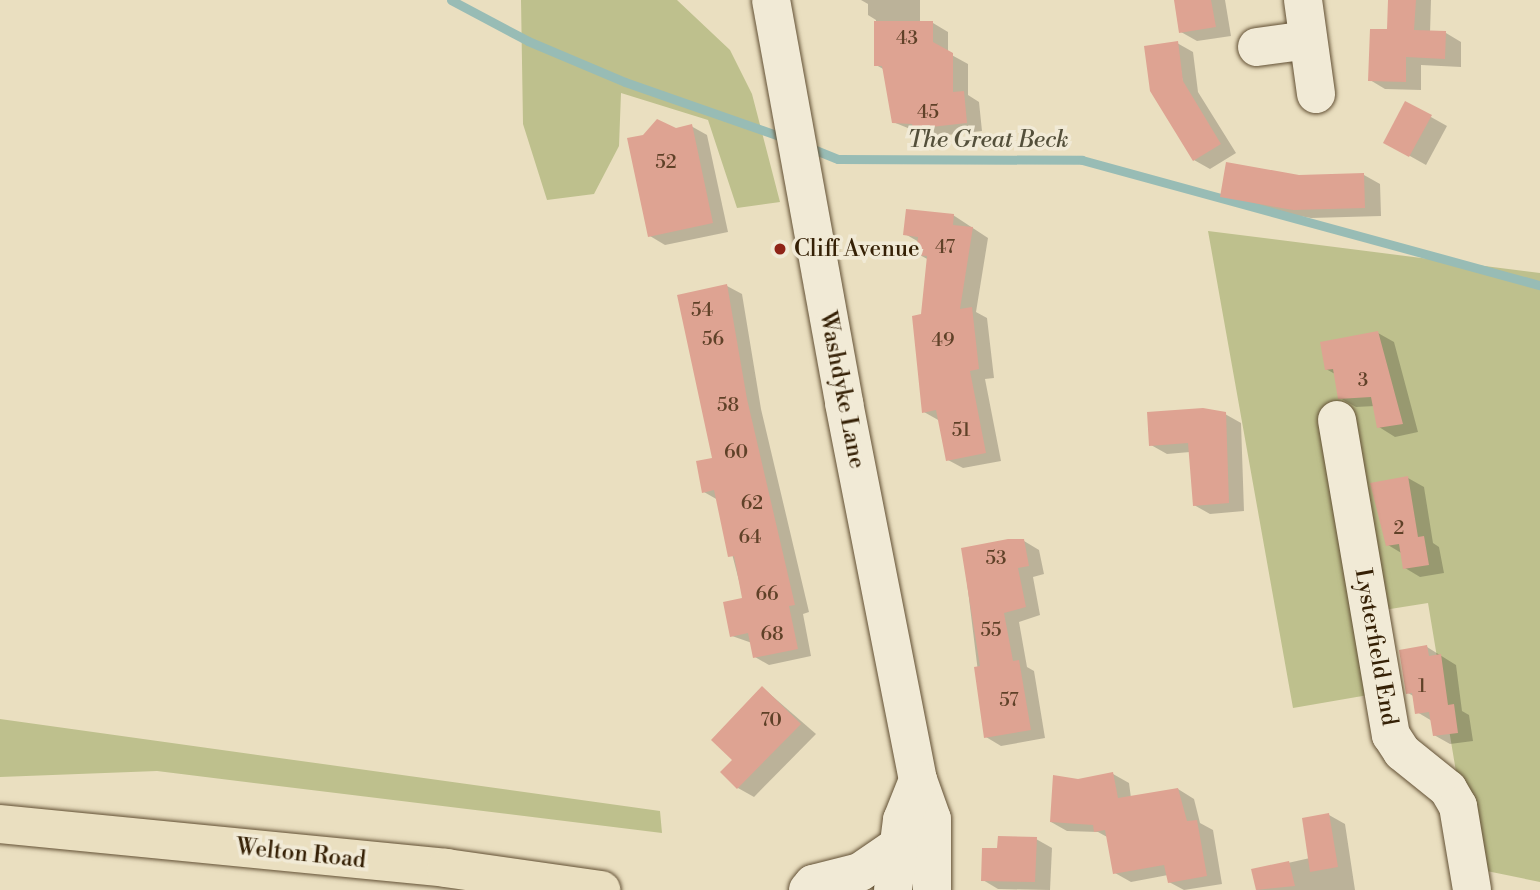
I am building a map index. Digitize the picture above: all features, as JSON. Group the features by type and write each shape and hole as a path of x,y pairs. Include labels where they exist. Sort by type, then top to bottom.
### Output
{"highway":[{"name":"Welton Road","path":"0,824 446,868 600,890"}],"street":[{"name":"Washdyke Lane","path":"771,0 807,203 918,780 932,819 941,880"},
{"path":"1303,0 1316,94"},
{"path":"1257,47 1308,40"},
{"name":"Lysterfield End","path":"1337,420 1391,735 1402,752 1448,789 1458,806 1472,890"},
{"path":"892,890 902,820 918,780"},
{"path":"808,890 813,884 860,872 898,846"}],"green space":[{"path":"521,0 677,0 730,50 752,94 780,202 737,208 708,120 621,93 619,146 594,194 547,200 523,124"},
{"path":"1208,231 1540,273 1540,882 1472,868 1428,603 1365,613 1374,694 1293,708"},
{"path":"0,719 660,811 662,833 157,771 0,777"}],"building":[{"path":"1174,0 1211,0 1216,27 1179,33"},
{"path":"1388,0 1416,0 1414,30 1446,31 1445,59 1406,57 1406,82 1368,81 1370,29 1387,29"},
{"path":"874,21 933,21 933,42 953,53 953,92 964,91 967,123 913,129 912,124 892,123 882,66 874,66"},
{"path":"1178,41 1183,81 1221,144 1193,161 1150,91 1144,46"},
{"path":"1405,101 1432,115 1409,157 1383,143"},
{"path":"657,119 676,128 692,124 713,223 648,237 627,138 643,135"},
{"path":"1226,162 1299,175 1364,173 1365,208 1293,210 1220,197"},
{"path":"906,209 954,214 953,225 973,227 960,309 972,307 979,369 970,371 986,453 946,461 936,410 922,413 912,316 921,314 927,256 916,255 918,237 903,235"},
{"path":"727,284 747,399 795,605 789,606 798,649 753,658 748,633 730,637 723,602 742,598 734,556 728,557 714,490 702,493 696,461 712,458 677,295"},
{"path":"1378,331 1403,424 1377,428 1371,397 1338,399 1333,369 1325,370 1320,342"},
{"path":"1203,408 1226,412 1229,503 1193,506 1188,443 1149,446 1147,412"},
{"path":"1408,476 1418,537 1424,536 1429,565 1403,569 1399,544 1386,546 1370,483"},
{"path":"1008,539 1024,539 1029,566 1018,568 1026,607 1004,613 1013,661 1019,660 1031,730 984,738 974,667 980,666 961,548"},
{"path":"1427,645 1429,656 1441,654 1448,705 1454,704 1458,733 1433,736 1429,712 1415,714 1412,693 1406,694 1399,650"},
{"path":"762,686 801,724 737,789 720,772 732,760 711,740"},
{"path":"1113,772 1118,798 1178,788 1187,821 1197,820 1207,876 1168,883 1164,865 1113,874 1105,830 1094,832 1093,825 1050,822 1053,775 1078,779"},
{"path":"1329,813 1338,867 1310,872 1302,818"},
{"path":"998,836 1037,837 1035,882 981,881 982,848 997,848"},
{"path":"1289,861 1295,886 1256,890 1251,869"}],"waterway":[{"name":"The Great Beck","path":"451,0 528,41 625,82 785,138"},
{"name":"The Great Beck","path":"808,147 838,159 1082,160 1540,285"}],"place":[{"name":"Cliff Avenue","path":"780,249"}]}
